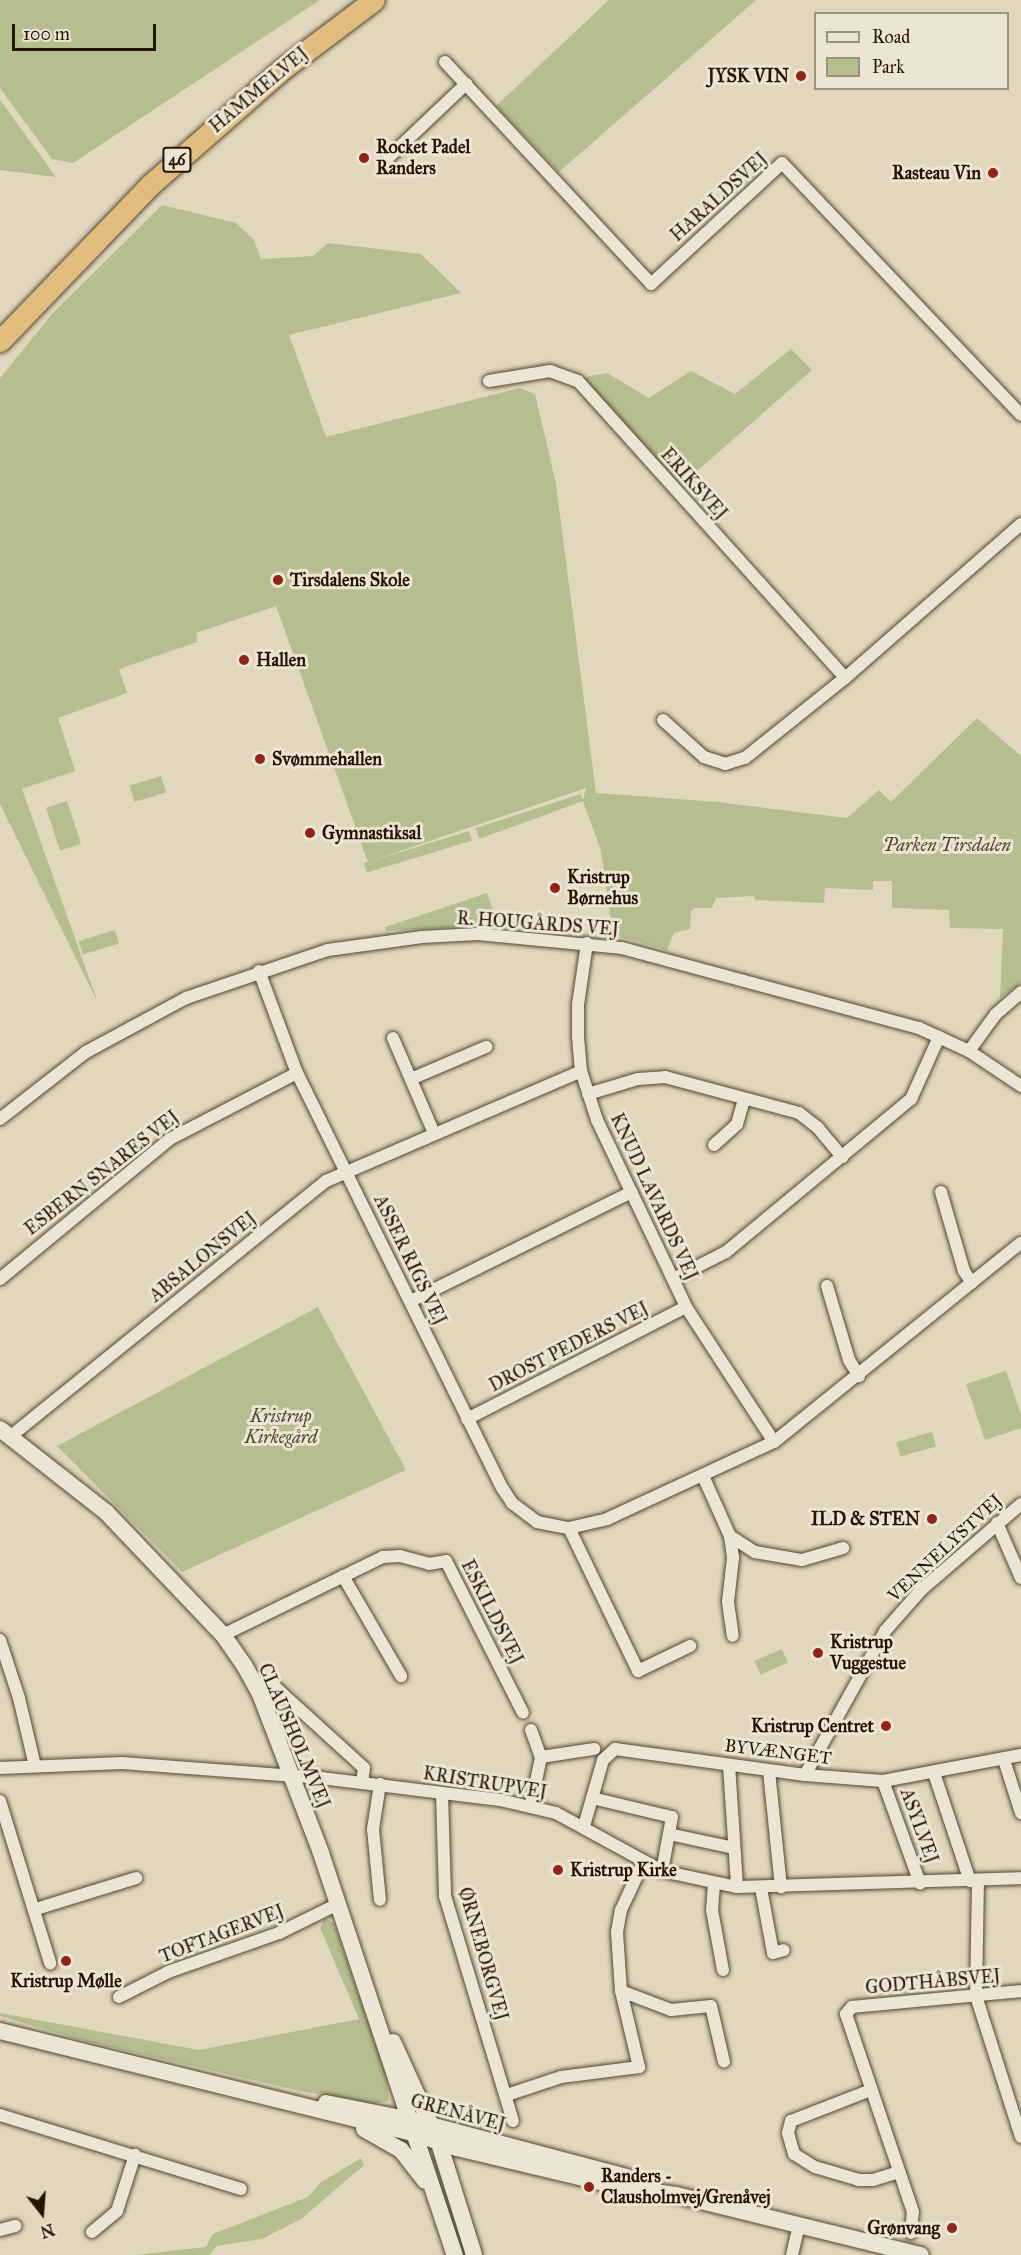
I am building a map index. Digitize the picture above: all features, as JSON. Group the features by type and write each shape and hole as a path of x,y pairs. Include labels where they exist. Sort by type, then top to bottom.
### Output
{"highway":[{"name":"HAMMELVEJ","path":"0,341 90,243 158,177 285,67 374,0"}],"street":[{"name":"HARALDSVEJ","path":"445,62 651,284 782,163 1019,409"},
{"path":"388,158 466,84"},
{"name":"ERIKSVEJ","path":"489,381 550,371 578,381 845,678"},
{"path":"663,720 704,757 725,764 745,758 845,678 1021,524"},
{"name":"R. HOUGÅRDS VEJ","path":"0,1119 86,1052 186,998 259,971 328,950 422,937 478,934 622,948 919,1028 969,1051 1021,1086"},
{"name":"KNUD LAVARDS VEJ","path":"587,943 578,1005 581,1071 588,1094 686,1307 774,1442"},
{"name":"ASSER RIGS VEJ","path":"259,971 297,1074 411,1301 467,1419 512,1503 537,1521 569,1528 606,1519 774,1442 859,1376 1021,1243"},
{"path":"969,1051 996,1014 1021,992"},
{"path":"673,1279 726,1252 911,1099 939,1037"},
{"path":"393,1038 434,1133"},
{"path":"411,1079 486,1047"},
{"name":"ABSALONSVEJ","path":"5,1433 326,1181 581,1071"},
{"name":"ESBERN SNARES VEJ","path":"0,1279 170,1139 297,1074"},
{"path":"588,1094 638,1079 665,1077 799,1113 818,1128 842,1157"},
{"path":"714,1145 737,1124 744,1098"},
{"path":"411,1301 632,1192"},
{"path":"940,1192 964,1271 972,1283"},
{"path":"827,1286 849,1360 859,1376"},
{"name":"DROST PEDERS VEJ","path":"467,1419 686,1307"},
{"name":"CLAUSHOLMVEJ","path":"5,1433 106,1512 223,1635 260,1694 374,2007 424,2132"},
{"path":"703,1476 729,1536 733,1558 728,1602 733,1636"},
{"name":"VENNELYSTVEJ","path":"804,1775 885,1631 921,1590 1021,1503"},
{"path":"997,1523 1021,1578"},
{"path":"569,1528 638,1671 690,1646"},
{"path":"729,1536 755,1552 802,1560 843,1548"},
{"name":"ESKILDSVEJ","path":"223,1635 383,1557 400,1557 429,1564 446,1561 523,1713"},
{"path":"343,1576 401,1676"},
{"path":"0,1640 20,1698 35,1766"},
{"path":"260,1694 275,1687 364,1768 362,1782"},
{"path":"531,1730 541,1756 531,1805"},
{"path":"541,1756 594,1749"},
{"name":"BYVÆNGET","path":"584,1826 603,1760 615,1749 769,1771 883,1781 1021,1755"},
{"path":"1004,1760 1021,1813"},
{"name":"KRISTRUPVEJ","path":"0,1768 122,1763 362,1782 531,1805 584,1826 643,1863 662,1871 737,1887 921,1883 1021,1878"},
{"path":"729,1765 737,1887"},
{"path":"769,1771 781,1887"},
{"path":"934,1773 974,1881 976,1996 1021,2137"},
{"name":"ASYLVEJ","path":"883,1781 921,1883"},
{"path":"380,1784 373,1829 380,1900"},
{"name":"ØRNEBORGVEJ","path":"442,1794 445,1896 513,2121"},
{"path":"592,1798 672,1816 662,1871"},
{"path":"0,1801 36,1909 50,1963"},
{"path":"669,1834 734,1848"},
{"path":"507,2095 561,2077 639,2067 621,1991 617,1932 621,1910 643,1863"},
{"path":"36,1909 136,1878"},
{"path":"714,1883 712,1910 723,1970"},
{"path":"761,1888 773,1953 784,1950"},
{"name":"TOFTAGERVEJ","path":"119,1997 168,1972 279,1933 338,1904"},
{"path":"621,1991 671,2010 711,2006 724,2062"},
{"name":"GODTHÅBSVEJ","path":"871,2090 846,2014 848,2009 1021,1992"},
{"name":"GRENÅVEJ","path":"0,2031 298,2107 424,2132"},
{"name":"GRENÅVEJ","path":"225,2089 424,2132 625,2188 676,2195 921,2255"},
{"path":"899,2172 873,2180 859,2180 815,2167 794,2154 788,2133 791,2121 871,2090 913,2212 911,2233"},
{"path":"298,2107 387,2140 415,2167 436,2200"},
{"path":"0,2115 241,2189"},
{"path":"424,2132 436,2200 455,2255"},
{"path":"424,2132 470,2255"},
{"path":"424,2132 474,2255"},
{"path":"92,2232 117,2211 135,2155"},
{"path":"792,2255 799,2225"},
{"path":"0,2230 15,2226"}],"green space":[{"path":"0,0 320,0 73,163 52,159 0,88"},
{"path":"609,0 756,0 559,172 496,106"},
{"path":"0,100 56,177 0,170"},
{"name":"Tirsdalens Skole","path":"162,205 236,223 254,240 261,259 313,256 328,243 421,254 461,293 289,335 326,437 520,388 535,394 556,484 596,793 718,802 847,818 879,790 891,802 977,718 1021,756 1021,983 1000,998 1003,929 950,928 949,910 892,908 892,881 873,881 873,890 825,888 824,903 755,900 754,896 716,898 712,908 695,908 691,911 690,929 674,933 667,950 613,935 601,851 583,801 479,839 476,828 581,794 583,800 586,788 368,862 276,606 196,633 197,642 119,669 127,693 58,718 75,771 22,789 98,1003 0,804 0,378 53,313"},
{"path":"791,349 812,370 681,485 581,378 607,373 649,398 691,371 735,394"},
{"path":"161,776 166,792 134,802 129,786"},
{"path":"67,801 81,844 60,851 46,808"},
{"path":"469,831 472,841 367,873 364,863"},
{"path":"487,893 498,925 386,931 385,927"},
{"path":"115,930 119,943 83,954 79,941"},
{"name":"Kristrup Kirkegård","path":"318,1307 406,1470 182,1572 57,1446"},
{"path":"1006,1371 1021,1414 1021,1428 985,1440 966,1384"},
{"path":"932,1432 936,1446 901,1457 896,1442"},
{"path":"782,1649 788,1663 760,1675 754,1661"},
{"path":"325,1917 334,1924 386,2073 389,2101 374,2104 300,2091 81,2040 0,2016 0,2013 199,2050 359,2019 320,1928"},
{"path":"361,2158 364,2165 301,2219 262,2239 217,2246 209,2255 135,2255 206,2247 213,2234 308,2197 320,2183"}],"place":[{"name":"JYSK VIN","path":"801,76"},
{"name":"Rocket Padel Randers","path":"364,158"},
{"name":"Rasteau Vin","path":"993,173"},
{"name":"Tirsdalens Skole","path":"278,580"},
{"name":"Hallen","path":"244,660"},
{"name":"Svømmehallen","path":"260,759"},
{"name":"Gymnastiksal","path":"310,833"},
{"name":"Kristrup Børnehus","path":"555,888"},
{"name":"ILD & STEN","path":"932,1519"},
{"name":"Kristrup Vuggestue","path":"818,1653"},
{"name":"Kristrup Centret","path":"886,1726"},
{"name":"Kristrup Kirke","path":"558,1870"},
{"name":"Kristrup Mølle","path":"66,1961"},
{"name":"Randers - Clausholmvej/Grenåvej","path":"589,2187"},
{"name":"Grønvang","path":"952,2228"}],"park label":[{"name":"Parken Tirsdalen","path":"947,845"}]}
